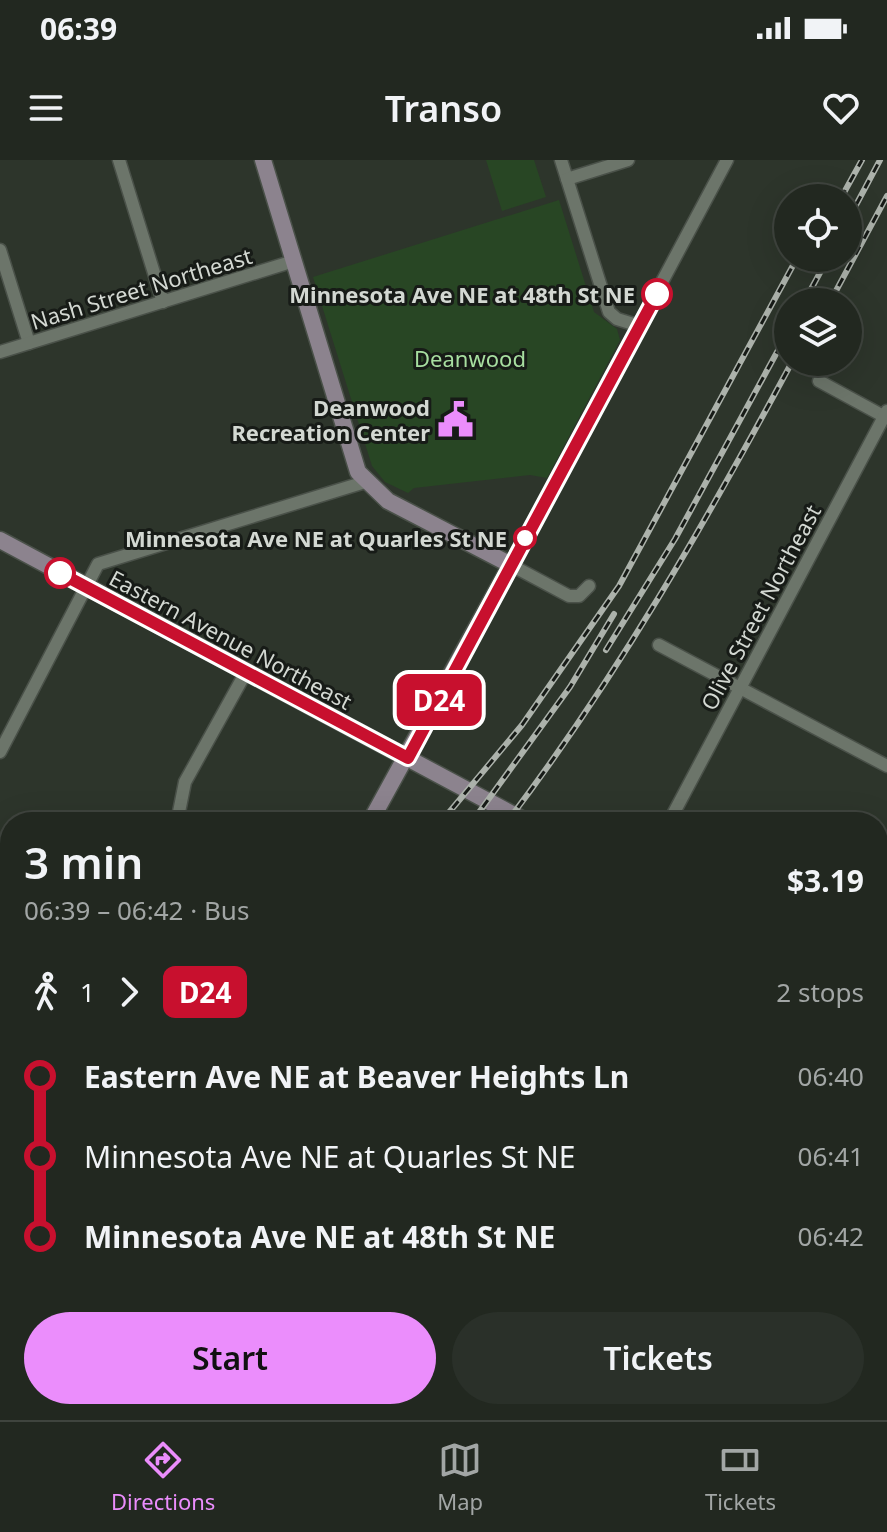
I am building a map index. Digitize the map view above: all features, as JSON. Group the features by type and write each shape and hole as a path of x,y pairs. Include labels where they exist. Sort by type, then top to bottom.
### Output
{"street":[{"path":"119,160 163,302"},
{"path":"263,160 357,470 365,482 388,501 569,596 579,596 589,586"},
{"path":"561,160 609,312 617,319 640,326"},
{"path":"567,179 628,160"},
{"path":"376,812 408,758 727,160"},
{"path":"0,250 29,343"},
{"name":"Nash Street Northeast","path":"0,352 294,261"},
{"path":"819,381 886,415"},
{"name":"Olive Street Northeast","path":"674,812 886,415"},
{"path":"0,752 98,564 365,482"},
{"name":"Eastern Avenue Northeast","path":"0,540 508,812"},
{"path":"659,645 887,766"},
{"path":"179,812 185,782 246,672"}],"green space":[{"path":"486,160 534,160 546,197 502,211"},
{"name":"Deanwood","path":"559,200 594,312 617,329 620,340 547,478 530,475 414,488 408,493 385,482 372,466 313,277"}],"railway":[{"path":"849,184 862,160"},
{"path":"862,194 880,160"},
{"path":"838,288 887,196"},
{"path":"449,812 522,725 619,586 789,272"},
{"path":"812,288 820,272"},
{"path":"606,650 675,539 774,358"},
{"path":"514,812 623,655 727,481 784,376"},
{"path":"479,812 570,687 614,614"}],"bus line":[{"name":"D24","path":"60,573 408,758 657,294"}],"place":[{"name":"Minnesota Ave NE at 48th St NE","path":"657,294"},
{"name":"Deanwood Recreation Center","path":"456,420"},
{"name":"Minnesota Ave NE at Quarles St NE","path":"525,538"}]}
